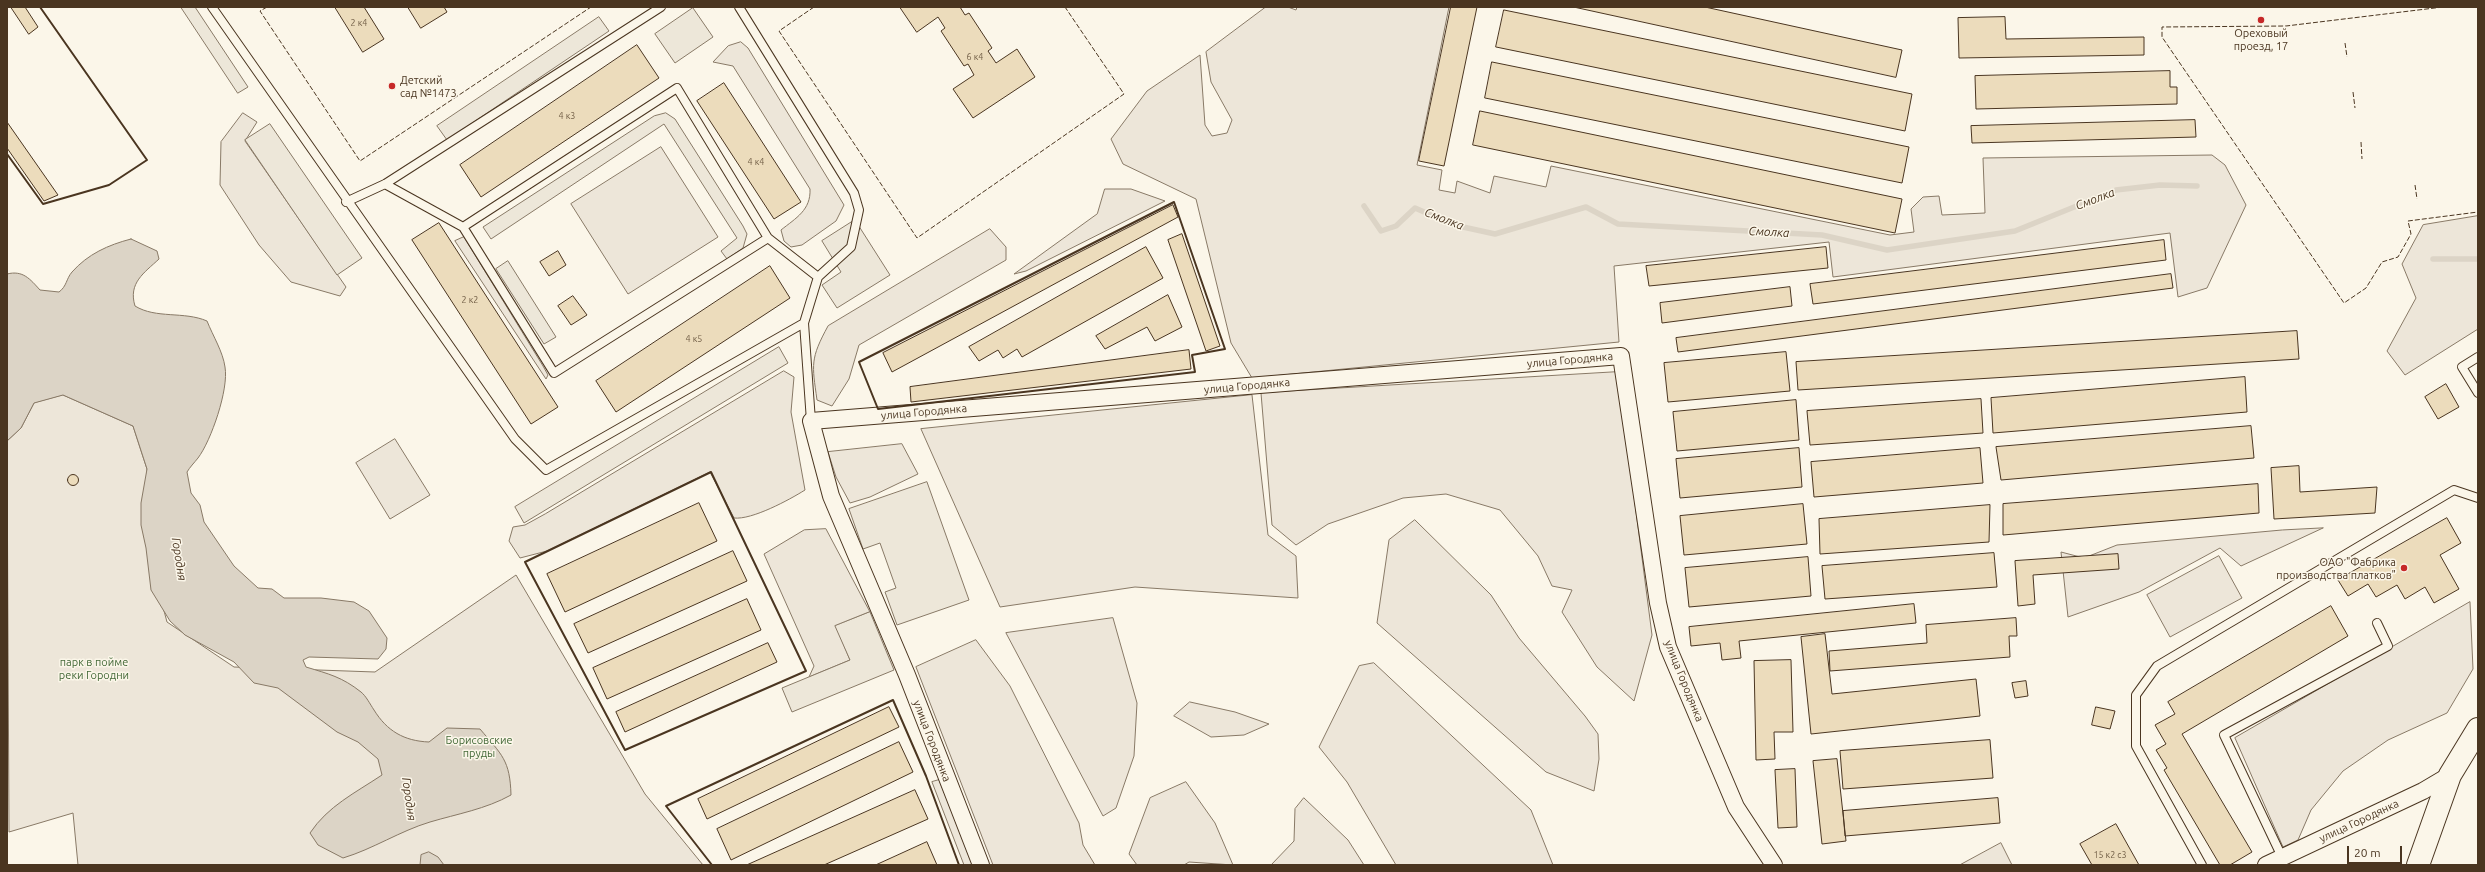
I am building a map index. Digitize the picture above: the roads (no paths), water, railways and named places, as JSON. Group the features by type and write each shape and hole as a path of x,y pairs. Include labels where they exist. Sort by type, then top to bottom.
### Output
{"street":[{"name":"улица Городянка","path":"981,865 902,663 831,496 811,421 1620,356 1658,603 1668,646 1736,807 1774,865"},
{"path":"2418,865 2450,775 2478,729"},
{"name":"улица Городянка","path":"2266,865 2423,791 2450,775"}],"lane":[{"path":"212,7 346,202 515,439 546,470 804,323"},
{"path":"346,202 385,184 661,7"},
{"path":"739,7 854,193 859,210 851,247 818,277 804,323 811,421"},
{"path":"463,227 677,88 768,238 818,277"},
{"path":"385,184 463,227 554,373 768,238"},
{"path":"2478,357 2462,367 2478,393"},
{"path":"2202,865 2136,746 2136,695 2157,666 2454,490 2478,498"},
{"path":"2282,858 2224,735 2388,646 2377,623"}],"water":[{"name":"Городня","path":"131,239 157,251 159,259 139,279 134,291 133,298 135,306 143,310 161,314 189,316 207,321 222,356 226,377 222,401 208,440 198,458 187,472 191,493 200,505 204,522 234,566 258,588 272,589 284,598 321,598 354,602 369,611 387,638 386,649 378,659 309,657 303,660 306,667 335,676 354,687 365,696 385,724 397,734 412,740 429,742 447,728 480,729 494,745 507,766 511,795 482,808 419,826 343,858 318,845 310,833 325,815 352,794 382,775 378,759 358,742 337,732 278,688 254,683 234,662 185,635 170,621 151,590 146,548 141,525 141,503 147,469 133,426 63,395 34,403 21,428 7,441 7,274 22,274 40,290 59,292 64,287 72,272 85,260 106,247"},
{"path":"429,852 438,857 444,865 420,865 421,855"}],"waterway":[{"name":"Смолка","path":"1364,206 1381,231 1396,226 1415,208 1454,225 1495,234 1586,207 1618,224 1822,235 1887,250 2015,231 2116,190 2160,185 2197,186"},
{"name":"Смолка","path":"2433,259 2478,259"}],"place":[{"name":"Ореховый проезд, 17","path":"2261,20"},
{"name":"Детский сад №1473","path":"392,86"},
{"name":"ОАО \"Фабрика производства платков\"","path":"2404,568"}],"park label":[{"name":"парк в пойме реки Городни","path":"94,668"},
{"name":"Борисовские пруды","path":"479,746"}]}
